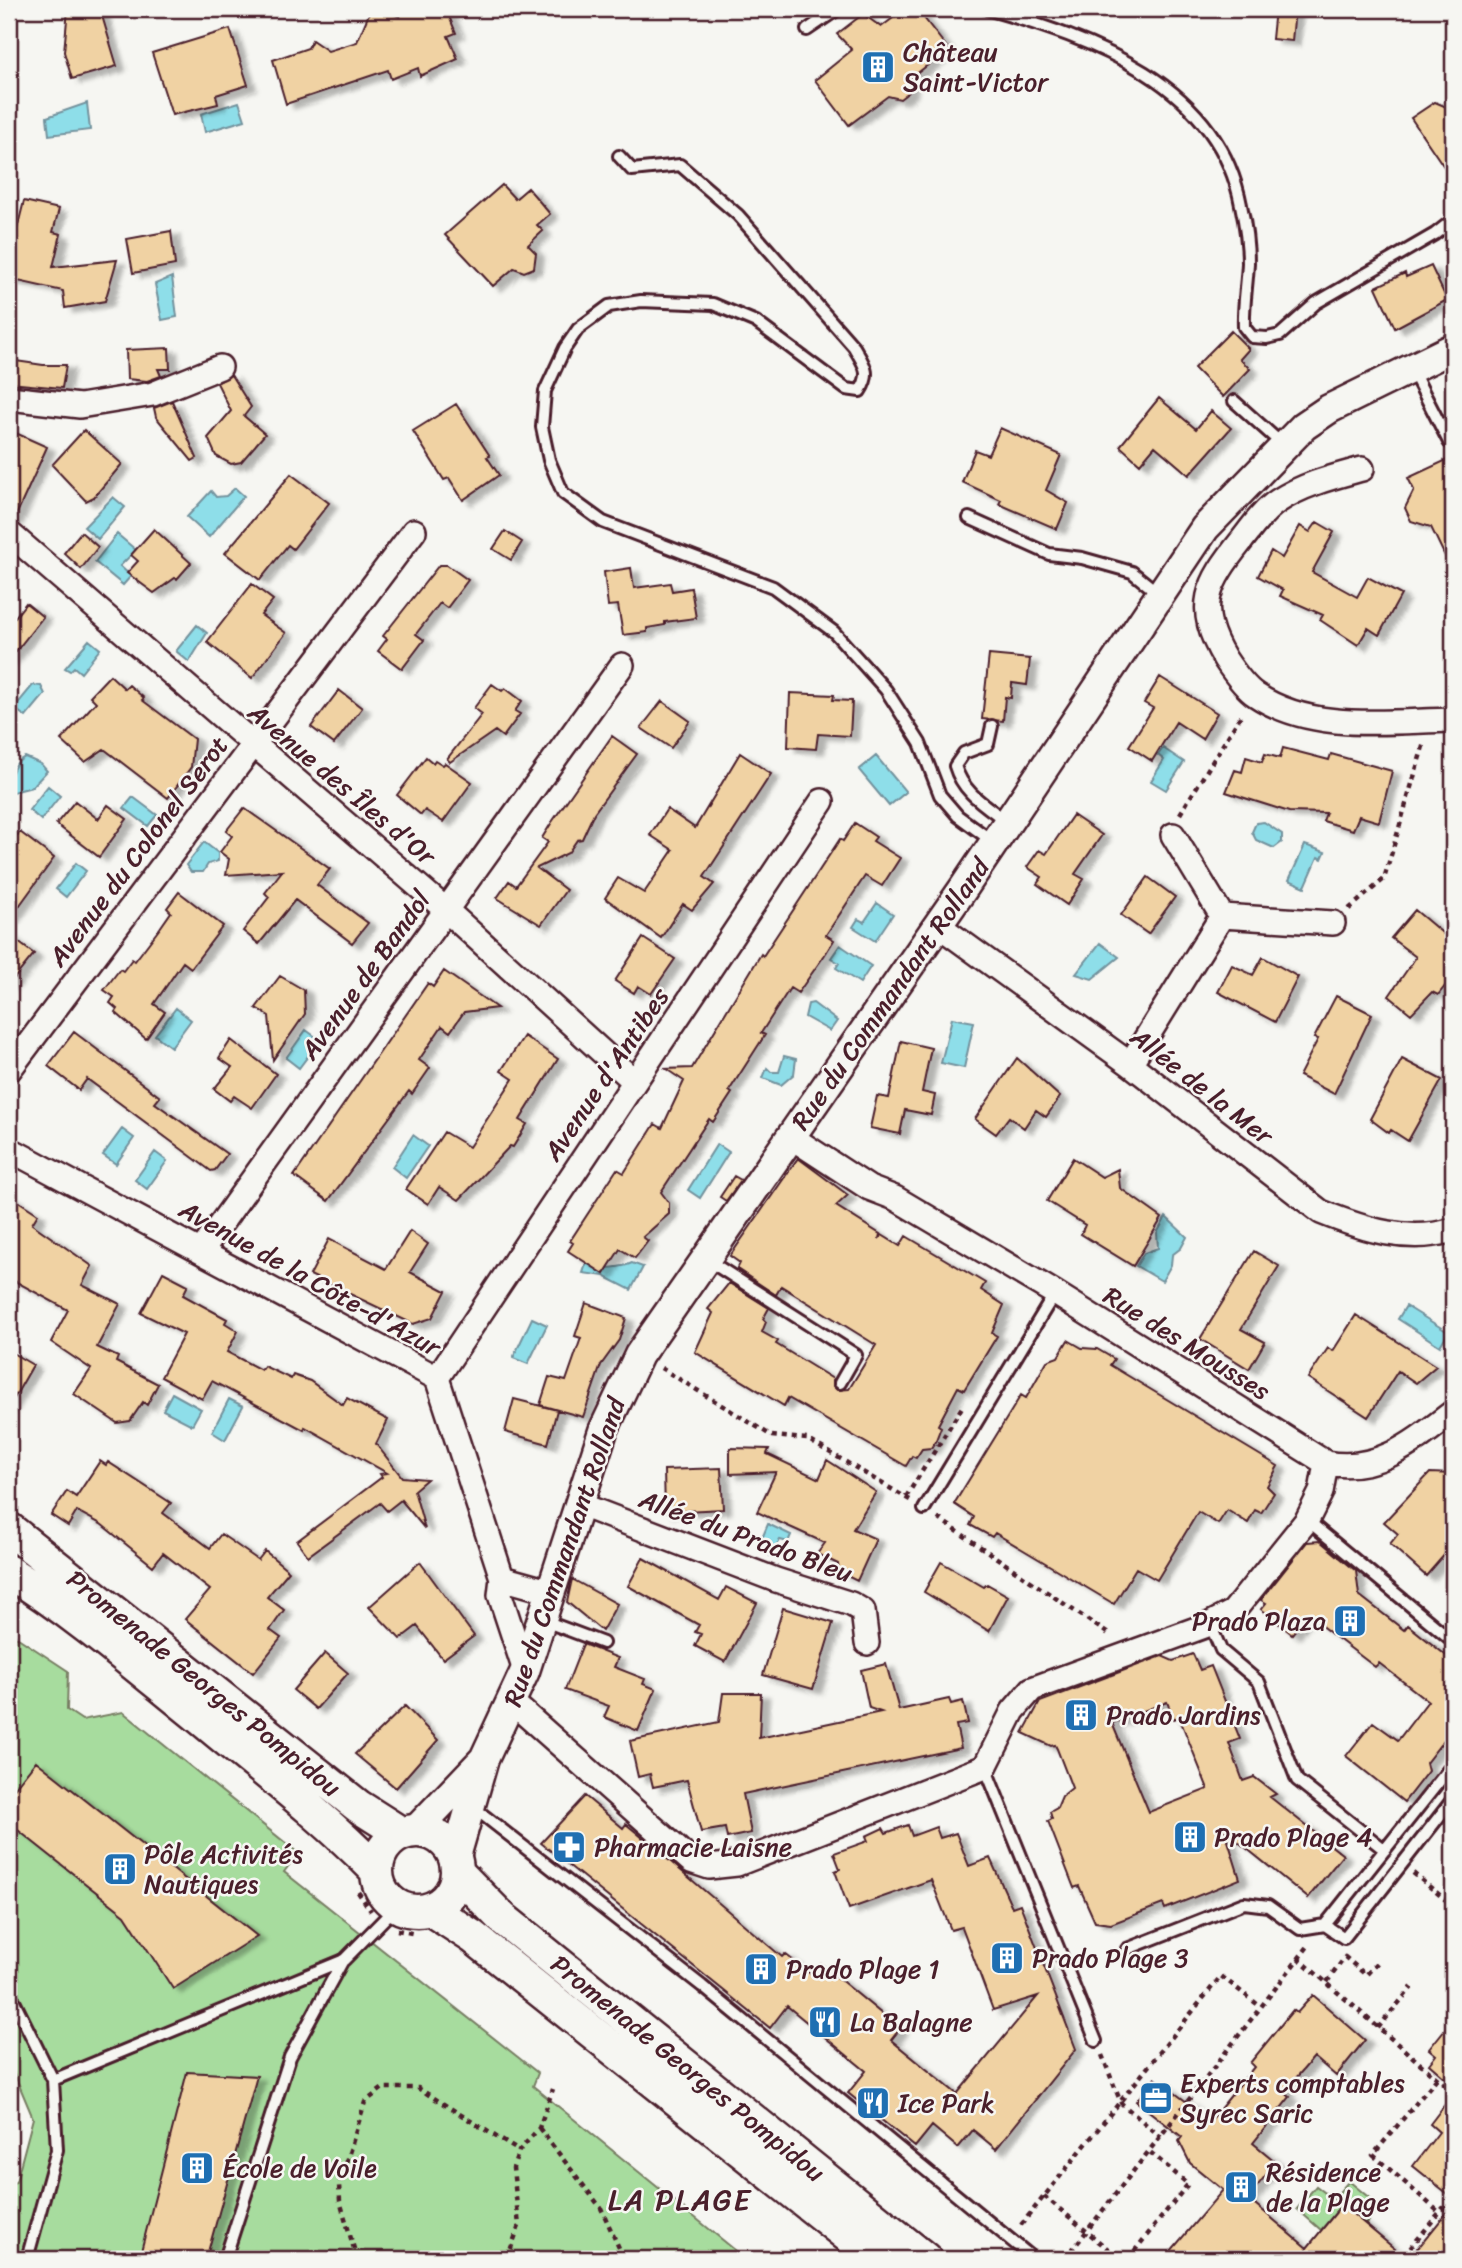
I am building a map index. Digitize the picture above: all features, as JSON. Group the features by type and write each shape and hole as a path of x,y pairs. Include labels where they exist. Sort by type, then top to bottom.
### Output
{"main road":[{"name":"Promenade Georges Pompidou","path":"9,1529 358,1806 408,1832 440,1838 456,1866 502,1918 925,2259"},
{"name":"Promenade Georges Pompidou","path":"9,1572 71,1615 149,1676 338,1831 376,1870 382,1891 397,1906 419,1911 430,1909 473,1937 877,2259"},
{"path":"376,1870 386,1844 408,1832"},
{"path":"430,1909 449,1894 456,1866"}],"street":[{"name":"Rue du Commandant Rolland","path":"456,1866 484,1759 513,1703 552,1592 603,1431 639,1355 1002,832 1205,528 1283,445 1329,409 1453,348"},
{"path":"9,398 80,406 153,394 220,367"},
{"path":"1362,469 1311,484 1276,502 1224,564 1211,589 1206,614 1211,635 1232,670 1255,695 1289,711 1321,718 1369,723 1442,720"},
{"name":"Avenue du Colonel Serot","path":"9,1070 414,531"},
{"name":"Avenue des Îles d'Or","path":"12,543 446,910 634,1081"},
{"name":"Avenue de Bandol","path":"202,1250 622,665"},
{"name":"Avenue d'Antibes","path":"437,1378 822,801"},
{"path":"1173,835 1222,916"},
{"path":"1222,916 1333,923"},
{"path":"1129,1064 1222,916"},
{"name":"Allée de la Mer","path":"938,925 1129,1064 1321,1212 1358,1227 1405,1236 1453,1230"},
{"name":"Rue des Mousses","path":"795,1130 869,1188 895,1198 1055,1293 1326,1464"},
{"name":"Avenue de la Côte-d'Azur","path":"9,1149 437,1378 499,1571 500,1595 525,1671"},
{"path":"513,1703 691,1861 709,1867 737,1864 985,1768 1023,1696 1032,1689 1210,1624 1233,1612 1307,1520 1321,1492 1326,1464 1346,1467 1387,1459 1453,1412"},
{"name":"Allée du Prado Bleu","path":"578,1504 776,1580 851,1604 863,1612 867,1643"},
{"path":"499,1571 552,1592"},
{"name":"Rue du Commandant Rolland","path":"408,1832 484,1759"}],"lane":[{"path":"807,30 838,9"},
{"path":"987,9 1021,19 1128,61 1167,85 1196,112 1224,153 1241,204 1248,262 1244,327 1252,337 1268,338 1280,335 1316,303 1435,234 1453,220"},
{"path":"619,156 632,170 680,165 738,215 854,347 868,370 867,379 860,391 846,389 756,322 713,304 641,301 610,306 578,329 565,348 545,391 542,427 549,460 563,493 603,522 773,587 834,632 893,701 920,743 940,795 958,816 1002,832"},
{"path":"1411,368 1449,442"},
{"path":"1234,401 1283,445"},
{"path":"969,518 1049,554 1082,558 1132,572 1161,595"},
{"path":"992,726 988,744 964,754 955,766 959,780 1002,832"},
{"path":"706,1259 856,1355 840,1383"},
{"path":"924,1509 1055,1293"},
{"path":"1307,1520 1453,1641"},
{"path":"542,1620 603,1643"},
{"path":"1210,1624 1221,1650 1259,1682 1297,1780 1385,1850"},
{"path":"1325,1926 1453,1764"},
{"path":"985,1768 1096,2041"},
{"path":"1127,1950 1244,1903 1268,1906 1300,1929 1325,1926 1344,1938 1453,1799"},
{"path":"471,1806 702,1986 1034,2259"},
{"path":"225,2259 290,2057 344,1960 397,1906"},
{"path":"53,2080 344,1960"},
{"path":"9,1991 53,2080 57,2150 27,2259"}],"path":[{"path":"1173,835 1183,804 1255,695"},
{"path":"1333,923 1384,878 1442,720"},
{"path":"639,1355 772,1436 807,1439 924,1509 1130,1651"},
{"path":"1402,1864 1453,1906"},
{"path":"1326,1982 1345,1957 1366,1975 1380,1960"},
{"path":"1065,2259 1298,1958 1453,2092"},
{"path":"1020,2227 1221,1976 1261,2007"},
{"path":"1378,2028 1412,1987"},
{"path":"1096,2041 1121,2103 1161,2137"},
{"path":"1437,2078 1373,2155 1439,2212"},
{"path":"357,2259 340,2202 339,2185 365,2102 383,2088 418,2088 519,2151"},
{"path":"507,2259 519,2226 513,2168 519,2151 539,2128 553,2089"},
{"path":"539,2128 601,2208 624,2259"},
{"path":"1128,2259 1188,2184 1150,2152"},
{"path":"1044,2196 1120,2259"},
{"path":"1404,2256 1439,2212 1443,2208 1448,2211"}],"green space":[{"path":"9,1632 68,1671 67,1710 82,1720 123,1712 298,1853 284,1872 538,2073 533,2086 746,2259 9,2259 9,2184 16,2182 33,2118 9,2061"},
{"path":"1349,2181 1379,2206 1366,2224 1342,2205 1321,2230 1297,2209 1316,2186 1333,2199"}],"water":[{"path":"239,102 245,120 205,132 201,114"},
{"path":"87,103 90,130 49,135 47,117"},
{"path":"172,277 177,317 162,320 155,284"},
{"path":"235,488 244,496 209,537 187,517 211,491 216,497 226,496"},
{"path":"113,497 125,507 98,539 84,527"},
{"path":"117,534 136,550 120,566 131,576 123,585 95,562"},
{"path":"197,625 207,633 189,662 176,651"},
{"path":"89,640 100,649 81,673 74,667 70,671 65,668"},
{"path":"33,685 41,686 45,694 26,717 14,708"},
{"path":"1163,748 1184,762 1166,790 1151,781 1164,760 1158,755"},
{"path":"876,756 906,792 889,806 859,770"},
{"path":"25,757 41,764 47,771 32,787 9,793 14,768"},
{"path":"48,786 60,796 41,820 29,810"},
{"path":"133,797 157,815 148,826 124,808"},
{"path":"1264,822 1282,834 1282,842 1274,848 1256,840 1252,832 1256,823"},
{"path":"204,842 218,853 218,861 208,864 203,872 191,872 186,865"},
{"path":"1305,845 1325,852 1322,859 1318,857 1305,887 1289,880"},
{"path":"76,863 86,871 66,897 56,889"},
{"path":"877,903 893,914 875,941 853,927 858,919 864,922"},
{"path":"1100,943 1119,957 1092,979 1076,974"},
{"path":"840,945 871,966 860,983 836,968 839,963 831,958"},
{"path":"813,1003 837,1021 830,1031 805,1017 808,1004"},
{"path":"176,1008 191,1020 171,1047 155,1035"},
{"path":"952,1018 974,1022 964,1068 941,1063"},
{"path":"306,1030 320,1040 299,1068 286,1058"},
{"path":"784,1056 796,1059 794,1074 781,1085 763,1078 767,1068 771,1072 779,1072"},
{"path":"122,1129 134,1138 116,1164 103,1155"},
{"path":"413,1135 428,1146 406,1178 392,1167"},
{"path":"717,1144 729,1152 700,1198 688,1190"},
{"path":"155,1152 167,1161 147,1189 135,1180"},
{"path":"1166,1217 1187,1237 1181,1248 1172,1255 1171,1265 1162,1281 1136,1266 1144,1253 1158,1248 1157,1233"},
{"path":"587,1261 598,1270 632,1263 643,1267 631,1290 604,1276 583,1273"},
{"path":"1406,1306 1448,1332 1440,1346 1398,1319"},
{"path":"532,1318 547,1325 528,1364 513,1358"},
{"path":"172,1393 201,1409 192,1425 163,1410"},
{"path":"229,1399 243,1406 225,1440 212,1432"},
{"path":"768,1524 791,1535 788,1542 780,1540 770,1555 768,1547 760,1543"}],"building":[{"path":"68,9 100,9 117,66 72,79 64,52"},
{"path":"371,9 381,9 400,17 402,11 410,14 422,9 446,9 456,33 448,36 458,59 420,76 418,68 391,79 388,70 286,104 273,60 308,48 312,40 328,51 357,42"},
{"name":"Château Saint-Victor","path":"905,9 917,9 948,49 910,79 909,92 900,99 888,96 849,125 815,80 852,50 837,34 863,14 881,27"},
{"path":"1275,9 1295,9 1292,41 1272,39"},
{"path":"230,29 248,85 216,95 218,104 172,115 152,53"},
{"path":"1435,102 1449,108 1453,115 1453,180 1411,118"},
{"path":"502,185 515,199 528,188 550,214 537,225 543,231 528,245 536,253 534,268 524,272 514,268 493,286 445,235"},
{"path":"24,201 59,209 53,232 61,234 53,267 117,260 105,301 65,308 63,291 9,279 9,261"},
{"path":"171,231 175,265 133,273 127,239"},
{"path":"1431,266 1447,300 1395,328 1376,287 1405,273 1406,277"},
{"path":"1231,331 1249,349 1240,359 1250,369 1223,397 1194,368"},
{"path":"169,348 170,369 158,369 161,376 147,381 127,379 126,350"},
{"path":"9,360 66,365 62,388 9,383"},
{"path":"231,375 251,407 244,416 265,434 241,462 231,464 216,456 208,438 231,411 217,383"},
{"path":"1159,398 1196,429 1211,411 1231,428 1189,475 1155,446 1140,464 1120,446"},
{"path":"172,401 197,458 192,461 156,417 154,408"},
{"path":"456,404 490,456 487,457 499,475 463,500 449,478 444,480 413,431"},
{"path":"1000,428 1061,455 1046,490 1068,503 1057,529 999,504 1001,500 962,482 975,450 988,455"},
{"path":"9,430 47,447 14,520 9,519"},
{"path":"84,430 122,464 94,497 86,501 52,465"},
{"path":"1453,457 1453,573 1431,527 1411,521 1405,508 1414,490 1408,478"},
{"path":"291,474 329,503 293,549 288,545 260,580 225,553"},
{"path":"1317,522 1334,532 1312,572 1357,597 1368,577 1401,595 1379,635 1368,628 1358,645 1320,620 1323,615 1280,596 1283,590 1258,576 1271,551 1282,558 1300,526 1310,532"},
{"path":"154,529 191,563 177,579 154,593 127,573 138,561 131,555"},
{"path":"505,531 522,542 511,560 493,549"},
{"path":"81,532 98,547 81,569 64,553"},
{"path":"439,565 447,565 468,580 447,608 440,603 416,634 424,640 402,669 378,651 387,639 383,636"},
{"path":"631,568 634,588 670,583 672,591 691,588 696,618 665,622 665,625 647,628 647,632 623,635 618,605 608,606 604,572"},
{"path":"252,584 273,600 261,615 286,633 252,678 207,642"},
{"path":"26,603 43,617 9,660 9,625"},
{"path":"989,655 1030,659 1027,685 1012,683 1011,698 1005,697 1003,721 982,719"},
{"path":"110,675 125,689 129,685 144,698 142,700 194,739 191,767 168,798 104,749 85,762 61,740 96,702 90,696"},
{"path":"1160,677 1217,713 1202,739 1176,722 1152,761 1129,746 1153,708 1144,703"},
{"path":"492,684 502,691 505,688 522,701 515,711 520,714 503,737 495,731 450,762 447,759 482,714 474,708"},
{"path":"339,690 362,708 334,744 311,727"},
{"path":"790,693 834,695 833,700 852,701 850,736 818,734 816,749 788,747"},
{"path":"662,701 690,721 671,748 641,728"},
{"path":"612,736 637,754 594,813 582,839 577,840 568,853 537,868 566,890 541,925 497,898 509,881 516,886 548,842 542,838"},
{"path":"1283,748 1329,760 1331,754 1392,771 1379,822 1359,816 1353,830 1323,821 1326,813 1289,812 1226,792 1235,770 1242,772 1246,757 1262,762 1265,754 1280,758"},
{"path":"740,753 771,774 704,877 714,884 692,910 683,904 661,938 605,898 618,878 644,893 673,850 650,835 667,809 695,828"},
{"path":"426,757 433,763 435,760 443,765 445,763 472,782 443,822 425,810 421,815 397,795"},
{"path":"75,801 98,819 108,805 127,819 99,857 56,824"},
{"path":"244,808 330,869 317,885 368,923 352,943 295,900 259,944 243,931 269,897 265,893 282,871 226,875 229,859 220,852 232,836 226,831"},
{"path":"1073,815 1102,835 1075,874 1084,879 1067,905 1037,884 1042,877 1027,867 1039,850 1046,854"},
{"path":"855,823 876,837 873,841 900,858 882,886 865,876 826,935 834,940 824,956 798,993 790,988 761,1033 765,1035 729,1091 732,1093 713,1122 709,1119 661,1192 669,1203 669,1214 643,1237 648,1241 635,1258 620,1249 604,1274 568,1251 573,1243 570,1241 617,1169 624,1173 655,1124 662,1128 684,1081 666,1069 692,1068 761,954 763,956 840,839 843,841"},
{"path":"20,832 54,858 9,920 9,845"},
{"path":"1148,877 1175,897 1148,934 1121,915"},
{"path":"179,892 223,926 191,968 183,962 154,1004 165,1012 146,1039 115,1012 117,1009 110,1003 114,997 104,990 120,969 123,971 132,959 135,961 171,912 167,908"},
{"path":"1415,910 1453,942 1453,976 1438,995 1432,992 1411,1014 1389,996 1416,957 1391,938"},
{"path":"9,935 34,954 9,985"},
{"path":"643,938 675,959 651,994 638,986 634,993 615,981"},
{"path":"1263,957 1298,977 1275,1022 1218,992 1232,965 1253,975"},
{"path":"444,971 497,1008 464,1012 450,1032 442,1026 419,1060 430,1068 412,1094 409,1091 328,1201 294,1176 428,983 433,987"},
{"path":"280,976 304,990 305,1014 273,1060 269,1016 256,1008"},
{"path":"1336,996 1372,1014 1334,1094 1299,1076 1318,1039 1314,1038"},
{"path":"74,1032 160,1097 155,1103 227,1154 215,1170 211,1171 87,1079 79,1090 48,1066"},
{"path":"524,1036 558,1059 520,1120 527,1124 513,1147 510,1146 459,1200 439,1187 428,1204 406,1189 444,1132 469,1147 513,1079 501,1071"},
{"path":"231,1040 276,1074 252,1108 234,1096 230,1101 214,1089 232,1067 219,1058"},
{"path":"901,1041 931,1048 922,1092 935,1095 931,1115 905,1110 900,1134 870,1128 877,1096 889,1098"},
{"path":"1017,1058 1060,1097 1046,1117 1036,1110 1024,1128 1009,1117 996,1134 975,1119"},
{"path":"1402,1059 1442,1080 1408,1141 1391,1130 1389,1133 1370,1119"},
{"path":"798,1158 848,1195 836,1206 880,1234 879,1239 882,1235 900,1246 906,1236 985,1283 981,1290 1004,1305 992,1333 997,1336 964,1390 958,1387 938,1425 941,1427 936,1440 931,1448 922,1449 916,1458 912,1456 906,1466 788,1398 784,1406 695,1352 713,1313 708,1309 729,1283 769,1308 763,1319 766,1322 762,1332 778,1341 776,1344 833,1379 833,1386 837,1390 849,1389 876,1345 781,1286 776,1295 737,1269 740,1263 730,1256"},
{"path":"1073,1158 1102,1177 1118,1169 1120,1188 1162,1218 1133,1266 1081,1234 1085,1225 1047,1201"},
{"path":"734,1176 741,1180 726,1201 720,1197"},
{"path":"9,1195 38,1214 32,1224 92,1266 82,1285 120,1304 97,1347 118,1357 116,1362 158,1384 147,1405 143,1402 130,1421 117,1423 74,1394 91,1369 51,1342 68,1310 9,1278"},
{"path":"410,1231 428,1244 410,1272 446,1291 432,1318 413,1324 310,1275 329,1239 386,1269"},
{"path":"1254,1251 1279,1266 1241,1329 1265,1342 1249,1369 1200,1339"},
{"path":"163,1272 188,1285 183,1295 227,1319 225,1323 238,1331 227,1352 261,1370 264,1366 291,1379 293,1375 310,1381 343,1405 347,1398 388,1420 376,1444 402,1477 427,1479 414,1490 425,1529 401,1500 387,1511 380,1503 308,1556 297,1541 382,1477 380,1474 387,1473 305,1427 304,1430 212,1381 202,1399 161,1377 184,1334 141,1313"},
{"path":"586,1303 626,1318 619,1340 601,1365 583,1417 540,1405 549,1377 566,1381 581,1338 575,1336"},
{"path":"1356,1315 1436,1366 1416,1383 1398,1371 1368,1417 1308,1378 1328,1348 1333,1351"},
{"path":"1068,1340 1082,1348 1097,1349 1114,1359 1110,1365 1278,1466 1267,1486 1274,1493 1261,1513 1255,1510 1248,1523 1227,1510 1218,1524 1198,1512 1157,1580 1136,1568 1114,1604 995,1533 992,1537 970,1525 974,1517 954,1504 1021,1395 1026,1398 1047,1361 1058,1357"},
{"path":"9,1351 33,1365 9,1407"},
{"path":"514,1399 557,1410 548,1444 505,1432"},
{"path":"730,1448 769,1449 767,1454 819,1479 827,1460 876,1492 853,1529 876,1539 857,1581 839,1572 838,1564 817,1554 825,1543 757,1512 776,1472 730,1474"},
{"path":"100,1461 106,1465 108,1462 171,1503 163,1513 210,1548 221,1534 258,1560 265,1551 289,1571 267,1597 284,1610 270,1630 281,1638 253,1673 185,1619 210,1590 163,1553 153,1566 101,1524 77,1511 68,1526 51,1515 67,1491 76,1497"},
{"path":"721,1468 723,1509 665,1512 664,1470"},
{"path":"1430,1473 1453,1474 1453,1545 1426,1576 1390,1544 1398,1534 1384,1522"},
{"name":"Prado Plaza","path":"1320,1541 1356,1571 1359,1595 1404,1630 1408,1625 1453,1661 1453,1728 1426,1763 1428,1771 1404,1802 1346,1756 1373,1722 1398,1740 1428,1701 1379,1663 1375,1667 1307,1615 1292,1634 1261,1609 1266,1603 1261,1600 1307,1542"},
{"path":"643,1558 719,1600 726,1587 757,1603 725,1662 695,1646 701,1634 695,1632 699,1625 628,1586"},
{"path":"420,1562 474,1636 443,1659 417,1626 400,1639 369,1607"},
{"path":"941,1562 984,1587 987,1584 1008,1596 989,1631 924,1592"},
{"path":"572,1579 617,1604 602,1631 567,1602"},
{"path":"783,1608 833,1623 813,1689 763,1675"},
{"path":"583,1644 618,1658 614,1667 645,1679 643,1684 656,1689 638,1731 604,1717 609,1706 565,1690"},
{"path":"325,1653 348,1673 316,1709 293,1690"},
{"name":"Prado Plage 4","path":"1193,1654 1200,1670 1211,1666 1240,1739 1229,1743 1243,1781 1254,1777 1276,1794 1270,1797 1343,1855 1308,1898 1225,1831 1240,1879 1165,1909 1163,1904 1111,1924 1095,1922 1079,1886 1074,1888 1048,1821 1052,1819 1050,1812 1057,1808 1062,1796 1072,1788 1055,1745 1051,1746 1023,1733 1040,1702 1162,1656 1173,1661","holes":["1167,1702 1174,1719 1179,1717 1208,1789 1149,1812 1112,1723"]},
{"path":"886,1664 899,1710 949,1699 951,1704 963,1701 968,1723 956,1725 961,1748 743,1794 751,1833 727,1838 725,1828 701,1832 687,1780 653,1787 650,1774 638,1777 630,1741 719,1722 723,1693 761,1693 759,1738 881,1712 869,1708 861,1670"},
{"path":"405,1706 438,1740 396,1788 355,1754"},
{"name":"Pôle Activités Nautiques","path":"36,1761 257,1936 173,1989 125,1915 9,1823 9,1795"},
{"path":"585,1796 623,1828 626,1824 782,1957 785,1954 812,1975 821,1964 900,2029 891,2040 957,2094 1038,1996 993,2010 962,1927 951,1930 931,1880 849,1909 835,1871 840,1869 834,1853 868,1841 866,1836 883,1828 886,1833 908,1825 912,1836 936,1827 940,1838 956,1833 969,1866 990,1858 1012,1907 1020,1904 1076,2049 996,2149 973,2130 958,2148 932,2126 915,2147 848,2093 866,2071 787,2006 770,2028 541,1843"},
{"path":"1313,1995 1365,2040 1336,2076 1314,2057 1284,2092 1290,2097 1253,2143 1276,2162 1248,2198 1307,2248 1342,2205 1407,2259 1164,2259 1223,2190 1190,2163 1179,2141 1182,2137 1136,2101 1155,2078 1211,2120 1254,2067 1250,2063 1293,2010 1297,2013"},
{"path":"1453,2019 1453,2085 1429,2064 1436,2055 1429,2049"},
{"name":"École de Voile","path":"187,2072 257,2076 206,2259 139,2259"},
{"path":"1453,2094 1453,2198 1413,2166 1439,2132 1430,2124"},
{"path":"1453,2205 1453,2259 1409,2259"}],"place":[{"name":"Château Saint-Victor","path":"878,67"},
{"name":"Prado Plaza","path":"1350,1621"},
{"name":"Prado Jardins","path":"1081,1715"},
{"name":"Prado Plage 4","path":"1190,1837"},
{"name":"Pharmacie Laisne","path":"569,1847"},
{"name":"Pôle Activités Nautiques","path":"120,1869"},
{"name":"Prado Plage 3","path":"1007,1958"},
{"name":"Prado Plage 1","path":"761,1969"},
{"name":"La Balagne","path":"825,2022"},
{"name":"Experts comptables Syrec Saric","path":"1156,2098"},
{"name":"Ice Park","path":"873,2103"},
{"name":"École de Voile","path":"197,2168"},
{"name":"Résidence de la Plage","path":"1241,2187"}],"district":[{"name":"LA PLAGE","path":"680,2200"}]}
